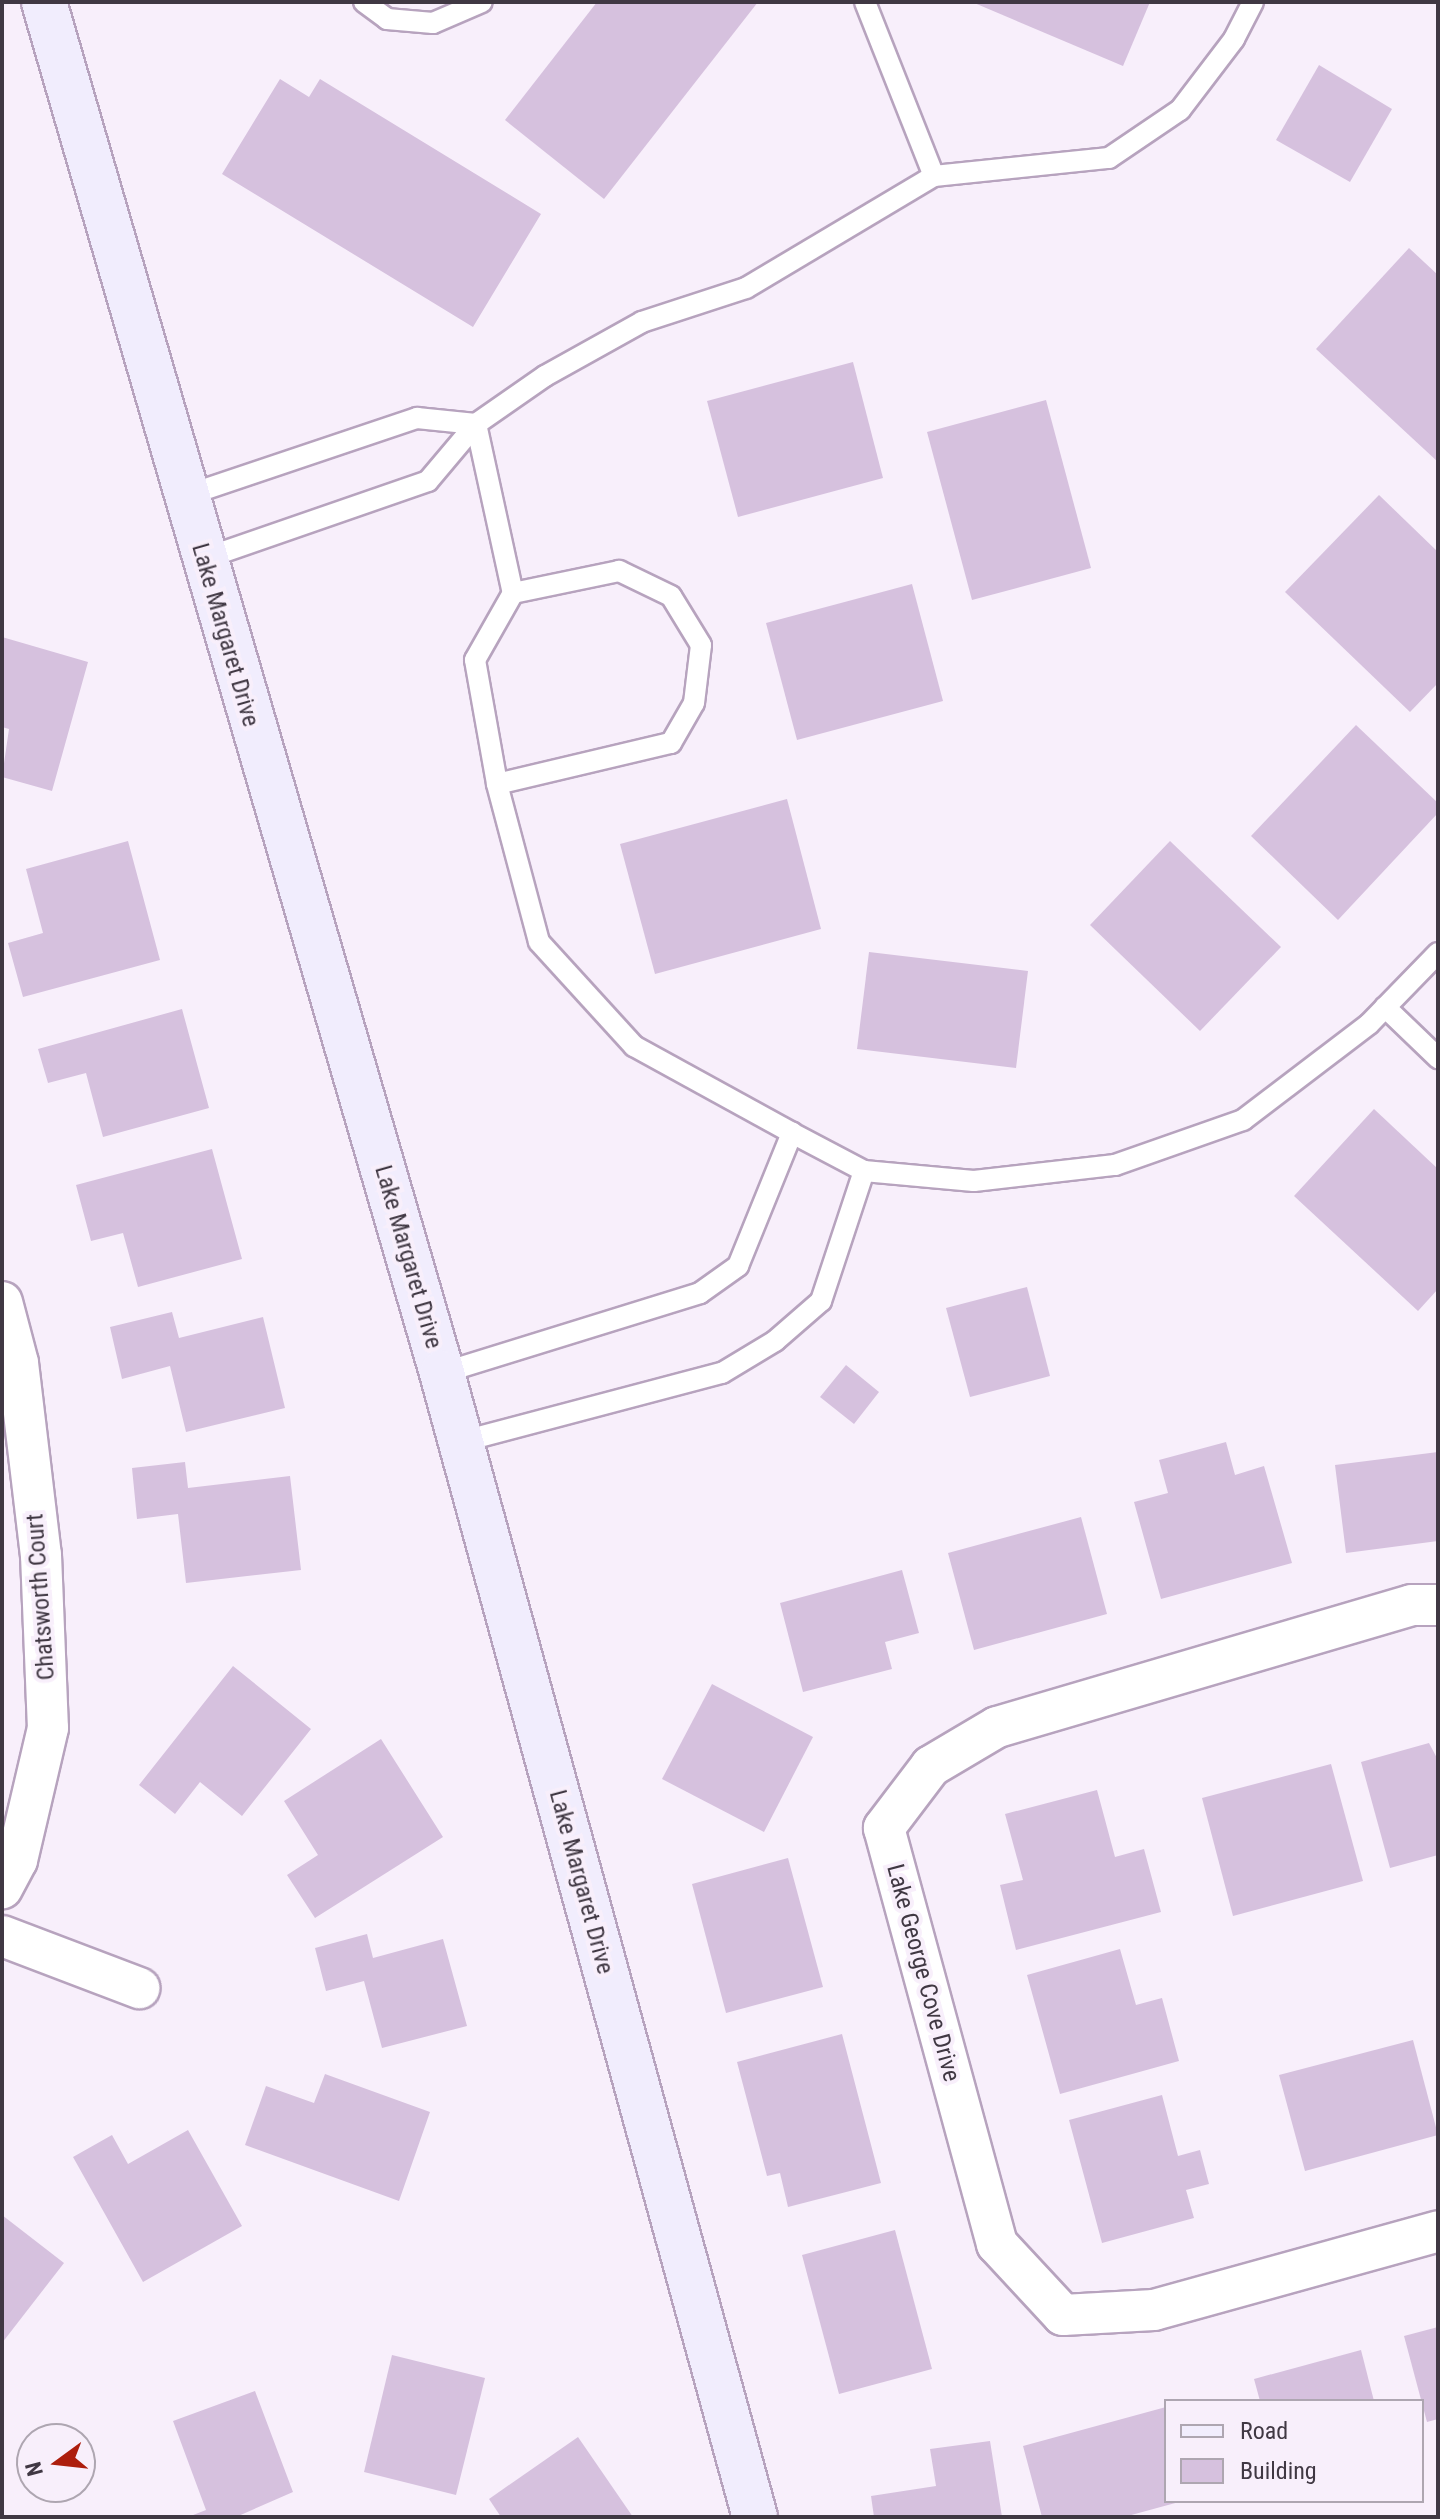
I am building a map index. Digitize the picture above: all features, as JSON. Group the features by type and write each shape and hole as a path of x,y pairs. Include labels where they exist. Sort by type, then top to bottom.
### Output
{"street":[{"name":"Lake Margaret Drive","path":"44,2 203,559 442,1373 755,2517"},
{"name":"Chatsworth Court","path":"2,1302 18,1363 41,1555 48,1728 17,1860 2,1888"},
{"name":"Lake George Cove Drive","path":"1438,1605 1412,1605 997,1727 931,1766 884,1828 997,2244 1063,2315 1154,2310 1438,2231"},
{"path":"2,1936 139,1988"}],"lane":[{"path":"364,2 387,19 433,23 482,2"},
{"path":"865,2 934,176"},
{"path":"203,559 428,481 476,424 642,322 746,288 934,176 1109,158 1180,110 1234,39 1253,2"},
{"path":"185,496 417,418 476,424"},
{"path":"476,424 513,593 475,660 497,784 539,942 634,1046 792,1133 864,1171 974,1181 1115,1165 1243,1120 1385,1007 1438,953"},
{"path":"497,784 671,743 694,703 701,645 671,596 619,571 513,593"},
{"path":"1385,1007 1438,1058"},
{"path":"442,1373 700,1293 738,1266 792,1133"},
{"path":"460,1442 722,1373 775,1341 821,1301 864,1171"}],"building":[{"path":"597,2 758,2 604,199 505,120"},
{"path":"972,2 1150,2 1123,66"},
{"path":"1319,65 1392,109 1350,182 1276,140"},
{"path":"280,79 309,97 320,79 541,214 473,327 222,174"},
{"path":"1409,248 1438,275 1438,462 1316,349"},
{"path":"853,362 883,478 738,517 707,401"},
{"path":"1046,400 1091,568 972,600 927,432"},
{"path":"1379,495 1438,552 1438,683 1410,712 1285,592"},
{"path":"912,584 943,701 797,740 766,623"},
{"path":"2,637 88,662 52,791 2,777 9,729 2,727"},
{"path":"1356,725 1438,803 1438,813 1338,920 1251,836"},
{"path":"787,799 821,929 655,974 620,844"},
{"path":"128,841 160,960 23,997 8,943 43,933 26,869"},
{"path":"1170,841 1281,947 1200,1031 1090,925"},
{"path":"869,952 1028,971 1016,1068 857,1049"},
{"path":"182,1009 209,1108 103,1137 86,1073 48,1083 38,1049"},
{"path":"1374,1109 1438,1169 1438,1289 1418,1311 1294,1196"},
{"path":"212,1149 242,1259 138,1287 123,1233 91,1241 76,1185"},
{"path":"1027,1287 1050,1376 970,1397 946,1308"},
{"path":"172,1312 179,1338 263,1317 285,1408 186,1432 170,1366 122,1379 110,1327"},
{"path":"846,1365 879,1392 854,1424 820,1397"},
{"path":"1226,1442 1235,1475 1264,1466 1292,1563 1161,1599 1134,1502 1168,1493 1159,1460"},
{"path":"1438,1452 1438,1541 1346,1553 1335,1465"},
{"path":"185,1462 188,1488 290,1476 301,1570 186,1583 178,1514 137,1519 132,1468"},
{"path":"1081,1517 1107,1614 974,1650 948,1553"},
{"path":"902,1570 919,1633 885,1642 892,1669 803,1692 780,1603"},
{"path":"233,1666 311,1729 242,1816 200,1782 175,1814 139,1785"},
{"path":"712,1684 813,1737 764,1832 662,1779"},
{"path":"381,1739 443,1837 315,1918 287,1875 318,1855 284,1801"},
{"path":"1429,1743 1438,1760 1438,1855 1390,1868 1361,1762"},
{"path":"1331,1764 1363,1881 1233,1916 1202,1798"},
{"path":"1097,1790 1115,1857 1144,1849 1161,1912 1016,1950 1000,1885 1023,1880 1005,1814"},
{"path":"788,1858 823,1987 726,2013 692,1884"},
{"path":"367,1934 373,1958 443,1939 467,2026 382,2048 364,1981 326,1991 315,1948"},
{"path":"1120,1949 1136,2005 1162,1998 1179,2061 1060,2094 1027,1975"},
{"path":"842,2034 881,2183 788,2207 780,2173 767,2176 737,2062"},
{"path":"1413,2040 1438,2135 1305,2171 1279,2075"},
{"path":"325,2074 430,2112 399,2201 245,2145 266,2086 314,2103"},
{"path":"1162,2095 1178,2156 1200,2150 1209,2184 1186,2190 1194,2218 1102,2243 1069,2120"},
{"path":"188,2130 242,2226 143,2282 73,2157 112,2135 128,2164"},
{"path":"2,2215 64,2263 2,2343"},
{"path":"895,2230 932,2369 839,2394 802,2255"},
{"path":"1438,2327 1438,2419 1427,2422 1424,2399 1421,2399 1404,2336"},
{"path":"1361,2350 1373,2399 1259,2399 1254,2379"},
{"path":"392,2355 485,2378 456,2495 364,2472"},
{"path":"255,2391 293,2492 236,2517 188,2517 206,2510 173,2421"},
{"path":"1164,2408 1164,2503 1175,2503 1124,2517 1042,2517 1023,2446"},
{"path":"578,2437 633,2517 501,2517 489,2499"},
{"path":"990,2441 1002,2517 874,2517 871,2496 936,2486 930,2449"}]}
